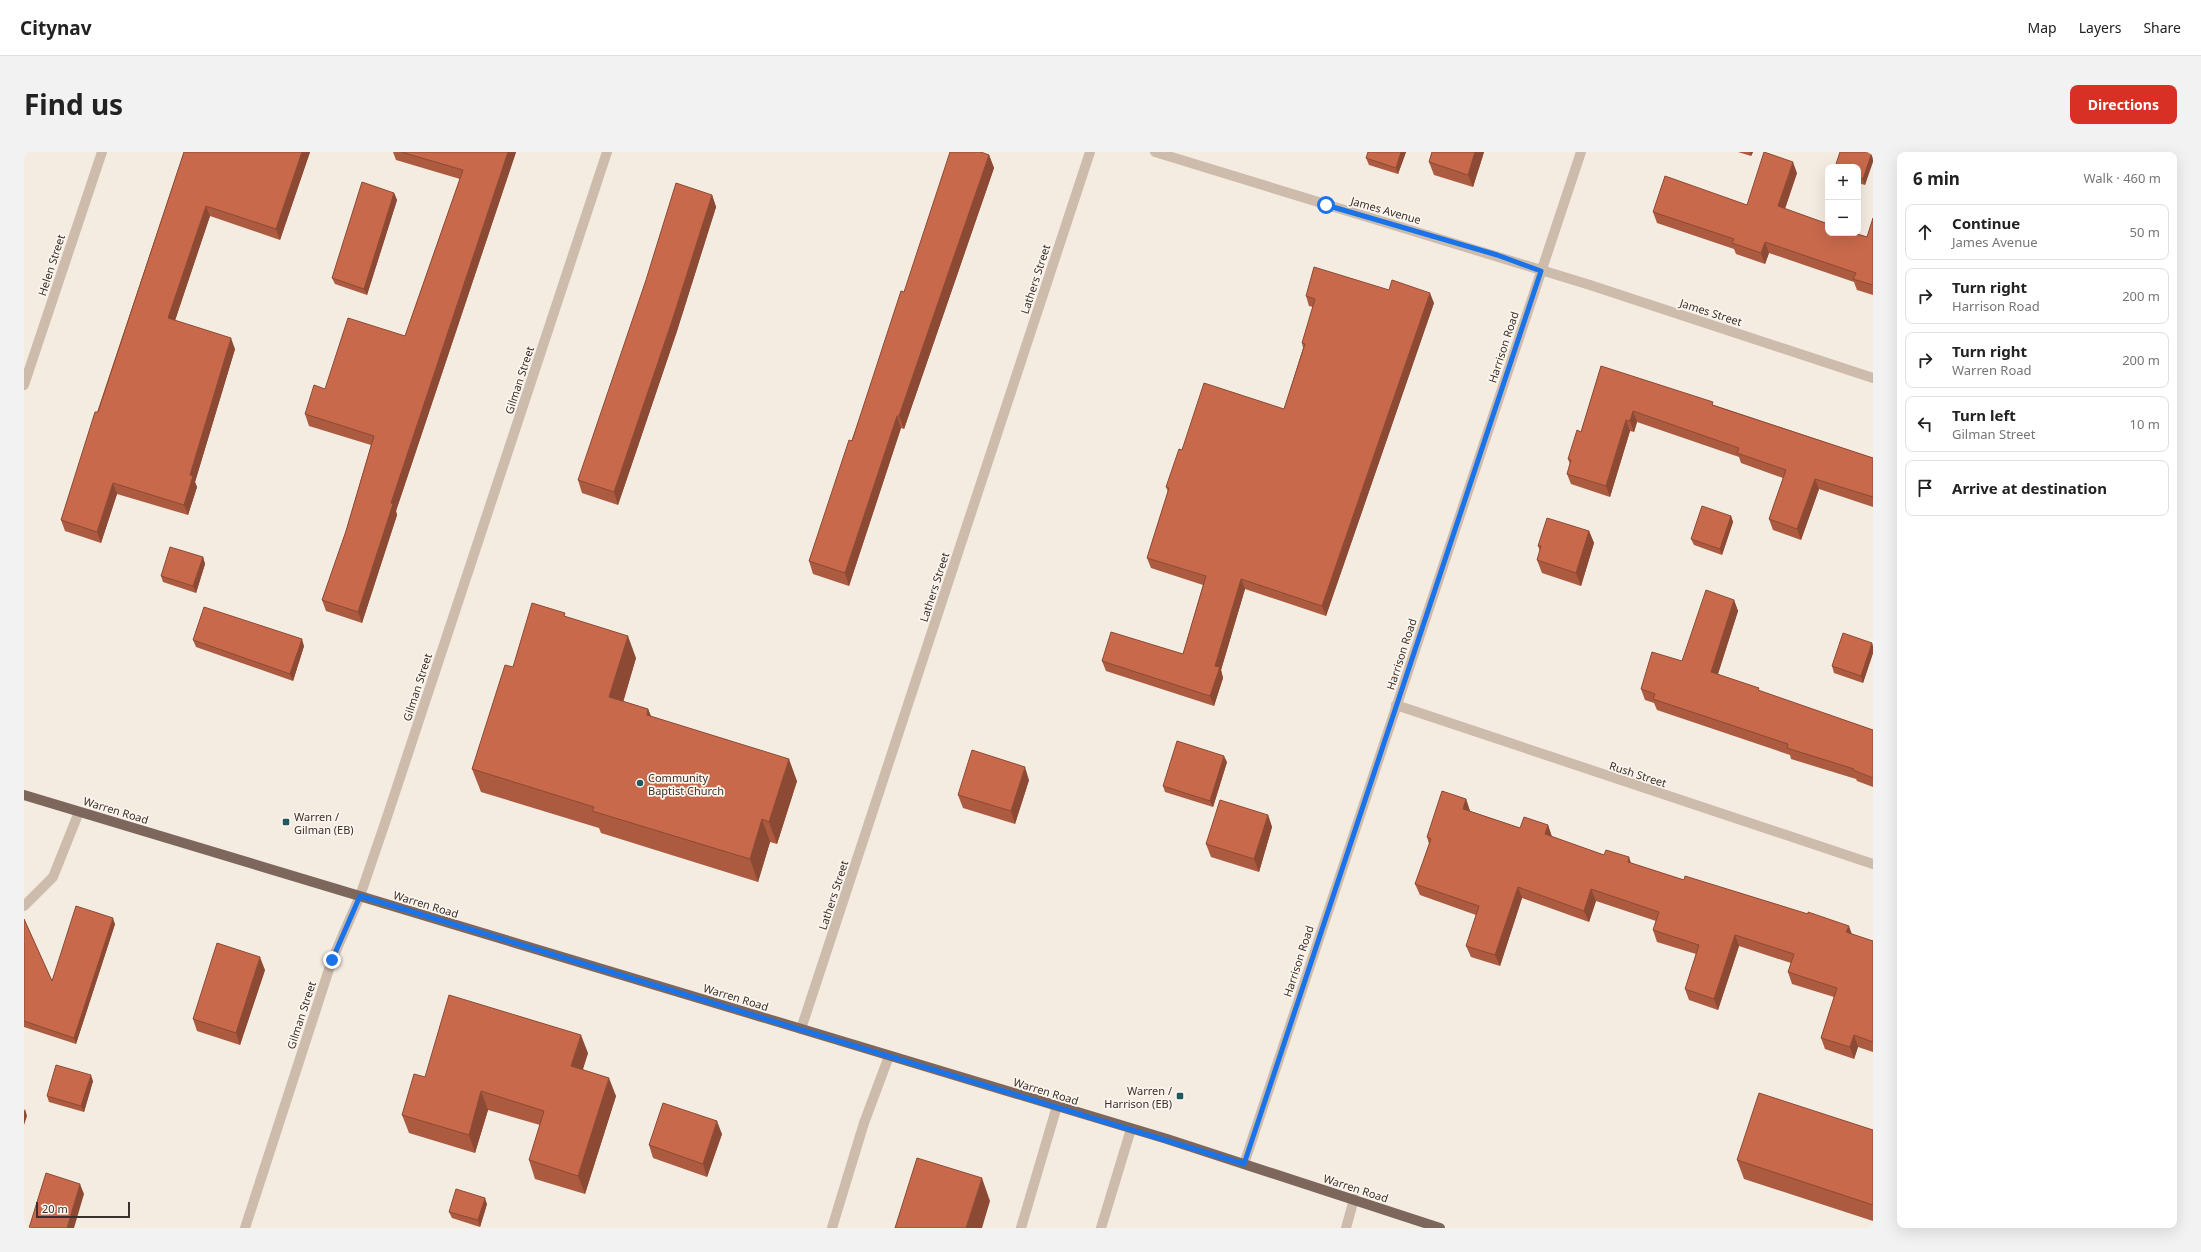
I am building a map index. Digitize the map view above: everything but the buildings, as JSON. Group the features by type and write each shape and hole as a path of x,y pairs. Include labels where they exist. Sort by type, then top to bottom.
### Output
{"main road":[{"name":"Warren Road","path":"24,795 1131,1128 1440,1228"}],"street":[{"name":"Helen Street","path":"24,385 102,152"},
{"name":"Gilman Street","path":"245,1228 332,960 360,896 607,152"},
{"name":"Lathers Street","path":"801,1029 1090,152"},
{"name":"James Avenue","path":"1155,152 1541,271"},
{"name":"Harrison Road","path":"1244,1164 1581,152"},
{"name":"James Street","path":"1541,271 1590,285 1873,378"},
{"name":"Rush Street","path":"1396,705 1873,864"},
{"path":"24,906 53,877 79,812"},
{"path":"832,1228 864,1123 889,1056"},
{"path":"1021,1228 1057,1106"},
{"path":"1101,1228 1131,1128"},
{"path":"1346,1228 1354,1199"}],"place":[{"name":"Community Baptist Church","path":"640,783"},
{"name":"Warren / Gilman (EB)","path":"286,822"},
{"name":"Warren / Harrison (EB)","path":"1180,1096"}],"route":[{"path":"332,960 360,896 1244,1164 1264,1100 1541,271 1497,255 1326,205"}]}
